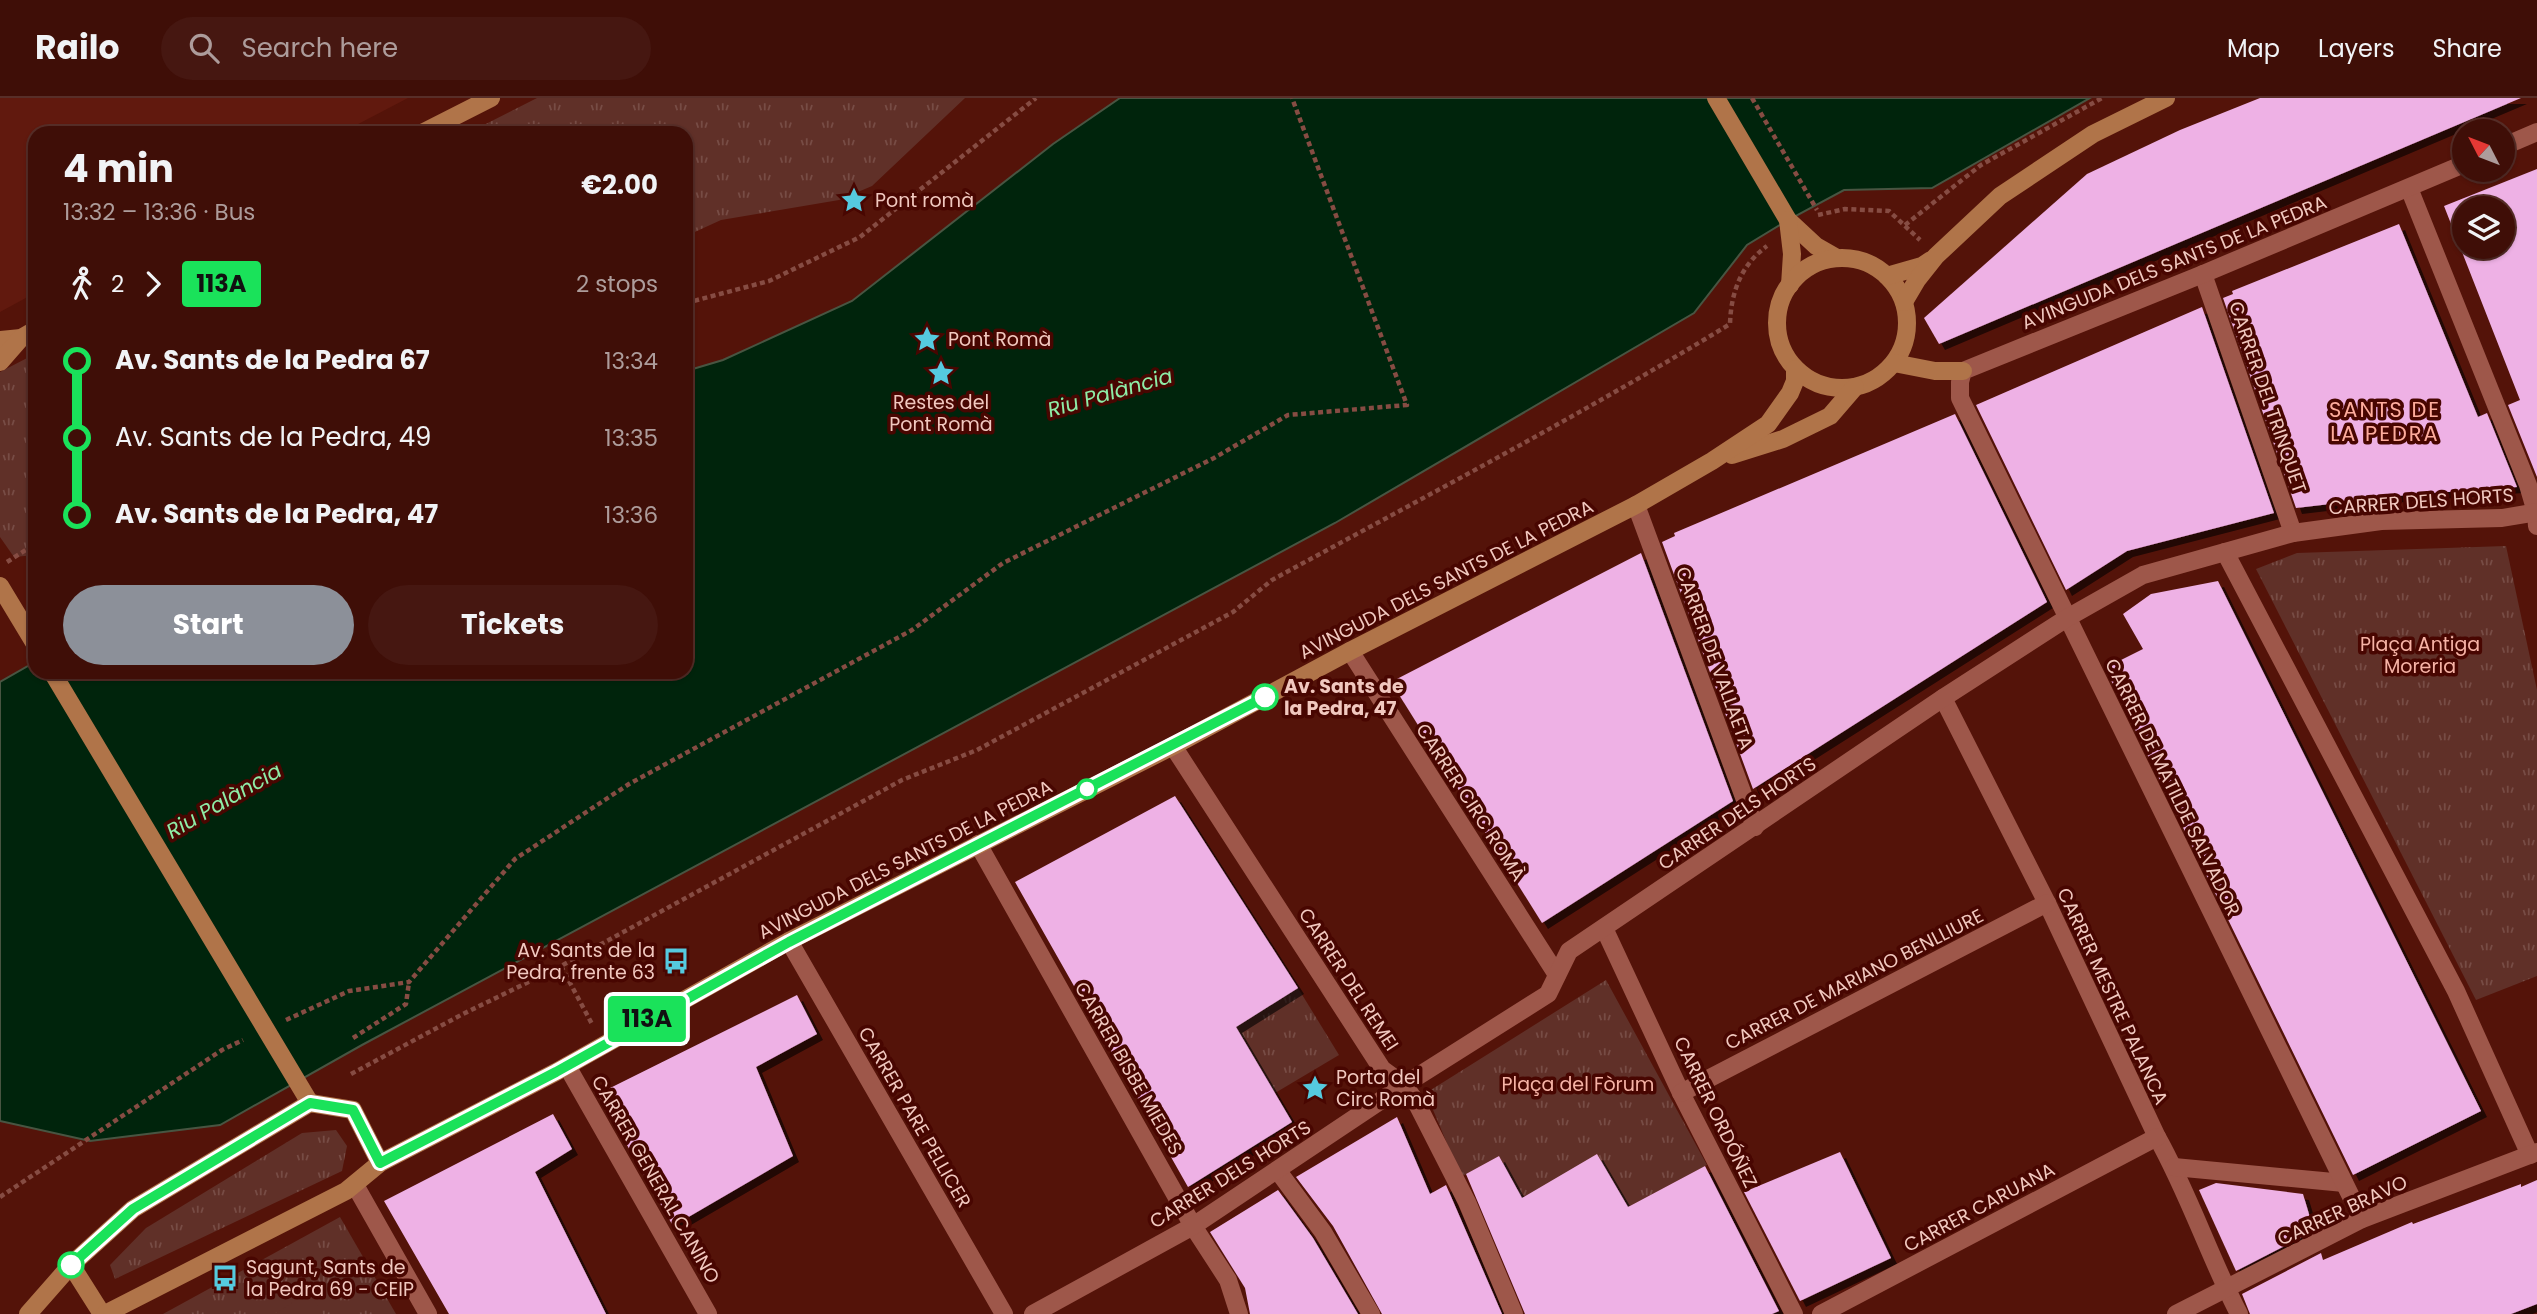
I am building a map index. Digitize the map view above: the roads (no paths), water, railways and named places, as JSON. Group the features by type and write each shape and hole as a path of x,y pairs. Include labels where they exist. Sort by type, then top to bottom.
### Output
{"street":[{"path":"436,126 491,98"},
{"path":"1716,98 1788,220 1816,246 1837,258"},
{"path":"1887,276 1922,266 2000,196 2029,175 2093,134 2166,98"},
{"path":"2515,141 2537,132"},
{"name":"AVINGUDA DELS SANTS DE LA PEDRA","path":"1894,363 1935,371 1963,371 2452,169"},
{"path":"2409,188 2528,485 2537,516"},
{"path":"1788,220 1792,254 1790,285"},
{"path":"1904,302 1936,256"},
{"path":"1837,258 1856,259 1873,265 1887,276 1904,302 1907,323 1904,344 1894,363 1870,383 1839,389 1823,386 1795,369 1783,351 1777,326 1782,298 1790,285 1811,267 1837,258"},
{"name":"CARRER DEL TRINQUET","path":"2203,274 2293,533"},
{"path":"0,340 28,334"},
{"path":"0,362 28,334"},
{"path":"1712,461 1768,424 1796,381 1795,369"},
{"name":"CARRER DE MATILDE SALVADOR","path":"1963,371 1960,398 2362,1219"},
{"path":"1712,461 1783,439 1830,416 1855,387"},
{"name":"AVINGUDA DELS SANTS DE LA PEDRA","path":"71,1265 104,1314 346,1191 380,1163 567,1066 789,942 1636,505 1712,461"},
{"name":"CARRER DE VALLAETA","path":"1636,505 1755,827"},
{"name":"CARRER DELS HORTS","path":"1033,1314 1193,1226 1404,1085 1548,994 1569,951 1943,698 2067,618 2143,575 2293,533 2381,521 2537,516"},
{"path":"2225,552 2456,991 2533,1153"},
{"path":"0,586 28,632"},
{"name":"CARRER CIRC ROMÀ","path":"1350,651 1557,975"},
{"path":"56,679 310,1103"},
{"name":"CARRER MESTRE PALANCA","path":"1943,698 2047,903 2157,1137 2174,1167 2239,1314"},
{"name":"CARRER DEL REMEI","path":"1173,746 1382,1069 1404,1085 1416,1102 1467,1202 1514,1314"},
{"name":"CARRER BISBE MIEDES","path":"978,844 1193,1226 1228,1280 1239,1314"},
{"name":"CARRER DE MARIANO BENLLIURE","path":"1681,1093 2047,903"},
{"name":"CARRER ORDÓÑEZ","path":"1604,928 1681,1093 1794,1314"},
{"name":"CARRER PARE PELLICER","path":"789,942 1004,1314"},
{"name":"CARRER GENERAL CANINO","path":"567,1066 708,1314"},
{"path":"27,1314 71,1265 133,1209 310,1103 353,1110 380,1163"},
{"name":"CARRER CARUANA","path":"1821,1314 2157,1137"},
{"name":"CARRER BRAVO","path":"2176,1314 2362,1219 2533,1153"},
{"path":"2174,1167 2344,1183"},
{"path":"1278,1171 1323,1232 1371,1314"},
{"path":"355,1185 428,1314"}],"water":[{"name":"Riu Palància","path":"1120,98 2090,98 1932,188 1844,190 1788,220 1747,245 1694,313 1335,523 362,1045 220,1125 90,1141 0,1121 0,682 28,666 28,679 693,679 693,369 723,360 852,301 1053,144"}],"place":[{"name":"Pont romà","path":"854,200"},
{"name":"Pont Romà","path":"927,339"},
{"name":"Restes del Pont Romà","path":"941,373"},
{"name":"Av. Sants de la Pedra, 47","path":"1265,697"},
{"name":"Av. Sants de la Pedra, frente 63","path":"676,961"},
{"name":"Porta del Circ Romà","path":"1315,1088"},
{"name":"Sagunt, Sants de la Pedra 69 - CEIP","path":"225,1278"}],"district":[{"name":"SANTS DE LA PEDRA","path":"2385,422"}],"park label":[{"name":"Plaça Antiga Moreria","path":"2420,655"},
{"name":"Plaça del Fòrum","path":"1578,1084"}]}
